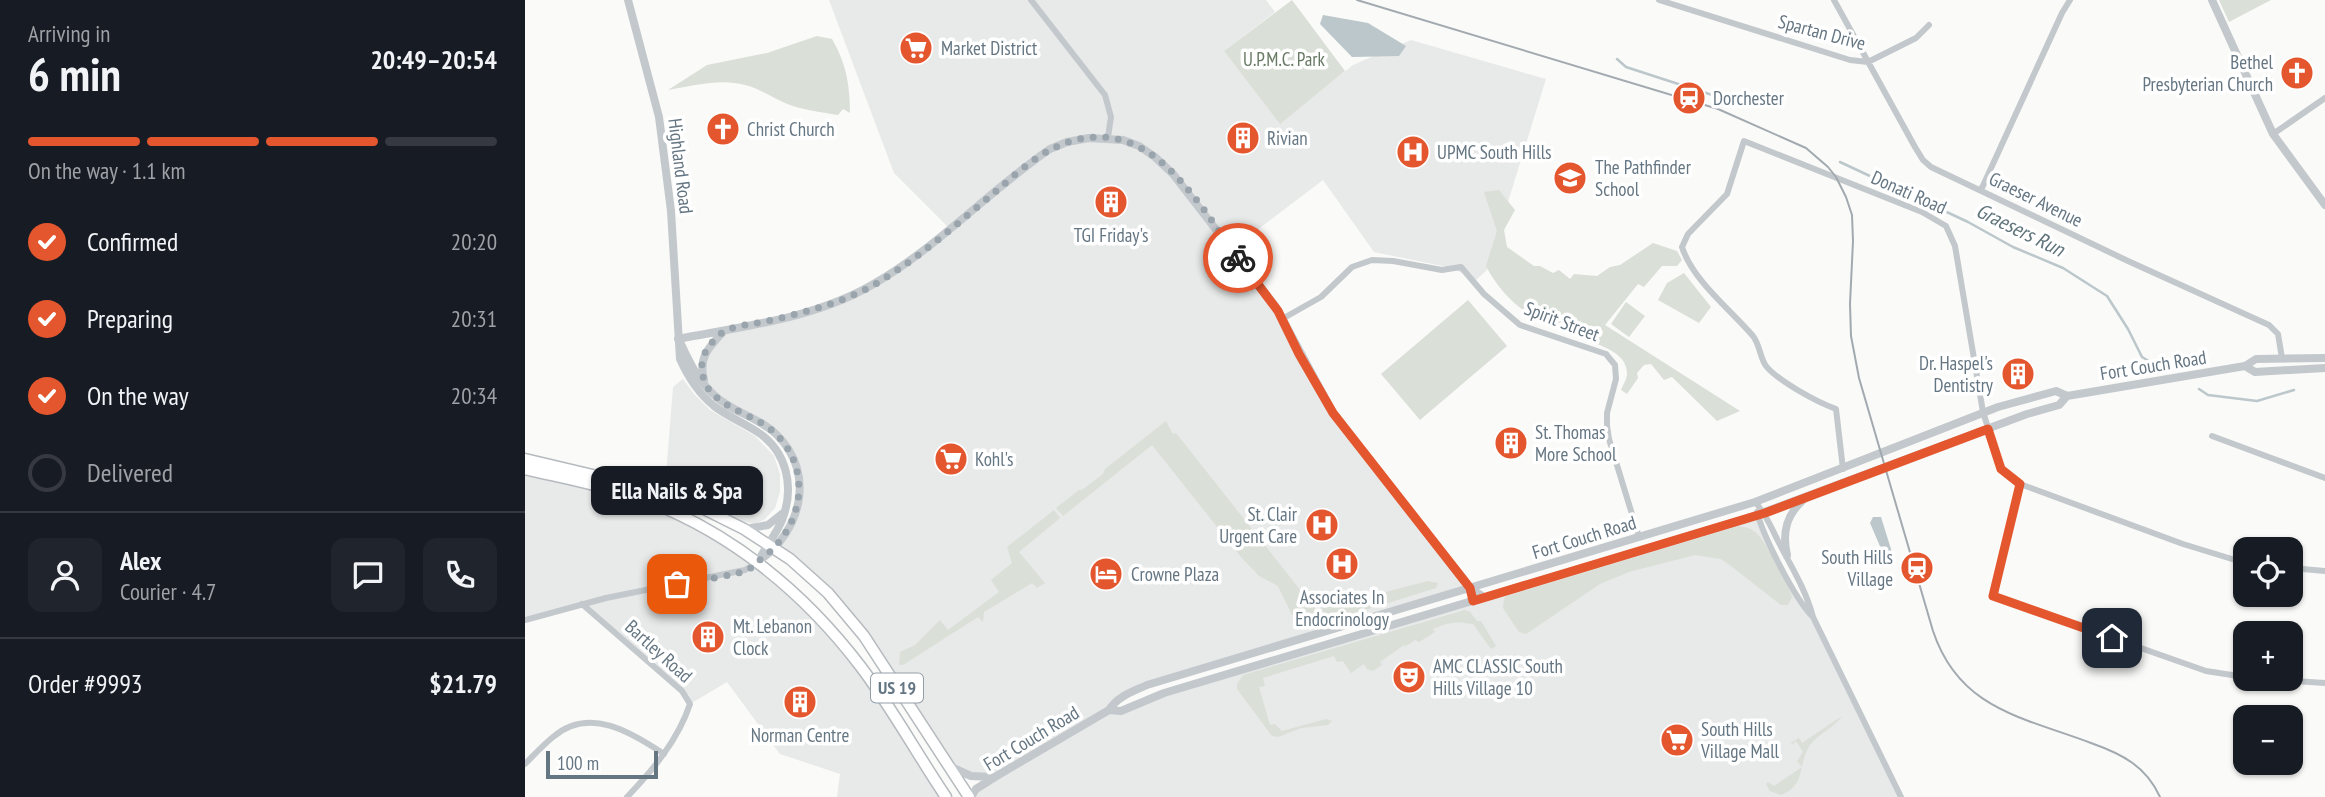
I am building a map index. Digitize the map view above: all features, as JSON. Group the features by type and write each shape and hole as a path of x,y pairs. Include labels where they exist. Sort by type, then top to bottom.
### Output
{"main road":[{"name":"US 19","path":"525,459 690,502 744,529 807,573 845,611 864,636 970,797"},
{"name":"US 19","path":"525,469 641,499 707,530 758,562 818,616 850,653 946,797"}],"street":[{"name":"Highland Road","path":"628,0 659,117 671,211 680,359 706,399 766,438 781,456 789,490 782,521 771,546"},
{"path":"1031,0 1105,95 1111,117 1108,137"},
{"name":"Spartan Drive","path":"1659,0 1850,60 1868,62 1916,38 1929,25"},
{"name":"Graeser Avenue","path":"1834,0 1923,160 1931,167 2269,325 2279,334 2282,358"},
{"path":"1981,190 2070,0"},
{"path":"2212,0 2273,134 2325,205"},
{"path":"2273,134 2325,98"},
{"path":"678,339 813,311 857,293 904,265 1050,149 1075,140 1108,137 1127,141 1139,146 1174,173 1266,294 1333,413 1470,588 1484,597"},
{"name":"Donati Road","path":"1843,469 1836,409 1818,402 1766,366 1755,338 1729,312 1685,259 1682,247 1688,234 1727,194 1744,141 1922,212 1946,226 1955,246 1983,412 2001,469 2020,484"},
{"name":"Spirit Street","path":"1282,319 1321,297 1352,267 1372,260 1442,270 1461,267 1484,295 1520,326 1606,354 1615,365 1616,379 1607,413 1607,426 1639,537"},
{"path":"705,385 702,369 704,354 724,331"},
{"name":"Highland Road","path":"678,339 692,368 717,398 769,428 792,457 799,478 799,505 792,524 758,562"},
{"name":"Fort Couch Road","path":"970,797 995,777 1109,710 1115,701 1162,680 1755,502 1983,412 2056,391 2067,396 2245,366 2256,359 2325,358"},
{"name":"Fort Couch Road","path":"2245,366 2255,372 2325,368"},
{"name":"Fort Couch Road","path":"1109,710 1121,710 1164,693 1761,514 2059,405 2067,396"},
{"path":"2212,436 2325,478"},
{"path":"2233,560 2020,484 1993,596 2206,671 2233,675"},
{"path":"1787,555 1784,539 1786,524 1795,508 1807,497"},
{"path":"1755,502 1791,586 1803,607 1813,617"},
{"path":"744,529 768,526 785,511"},
{"path":"1761,514 1787,555 1813,617 1901,797"},
{"path":"525,620 582,604 745,570 758,562"},
{"path":"2303,569 2325,571"},
{"path":"1470,588 1473,601"},
{"name":"Bartley Road","path":"582,604 682,691 690,704 680,728 649,775 627,797"},
{"path":"2303,682 2325,683"},
{"path":"525,764 554,736 569,727 593,722 611,724 633,734 663,754"},
{"path":"949,766 971,776 995,777"}],"shaded area":[{"path":"829,0 1266,0 1275,12 1224,51 1280,123 1353,65 1411,40 1546,79 1487,270 1476,280 1452,268 1374,252 1323,180 1232,249 1266,294 1322,395 1470,588 1147,685 1110,710 1121,711 1147,698 1757,515 1791,586 1813,617 1901,797 971,797 993,778 979,777 949,766 845,611 776,549 792,524 799,478 778,436 710,391 702,364 724,331 851,296 950,229 894,173"},
{"path":"1323,15 1368,23 1406,46 1399,56 1352,57 1320,24"},
{"path":"683,379 710,410 755,436 774,456 780,474 780,492 775,508 764,520 754,524 741,521 703,501 665,487 673,387"},
{"path":"525,469 641,499 758,562 841,642 946,797 837,797 840,774 780,754 727,682 690,704 682,691 582,604 525,620"},
{"path":"1873,517 1881,517 1895,562 1888,565 1870,523"}],"green space":[{"name":"U.P.M.C. Park","path":"1292,0 1345,71 1280,124 1224,51"},
{"path":"2219,0 2271,0 2229,22"},
{"path":"817,36 832,39 841,57 848,84 850,113 843,109 838,115 798,107 755,88 736,83 707,83 668,90 707,65 767,53"},
{"path":"1499,190 1515,210 1504,230 1507,247 1534,266 1553,273 1559,270 1570,279 1574,274 1597,276 1610,267 1620,265 1653,243 1677,251 1682,260 1677,266 1662,266 1644,287 1638,284 1605,325 1740,411 1717,421 1672,377 1664,380 1651,364 1644,365 1637,373 1638,378 1627,394 1621,390 1627,374 1620,357 1574,333 1568,327 1532,316 1516,305 1486,266 1497,231 1484,192"},
{"path":"1684,273 1711,307 1699,323 1658,300 1667,283"},
{"path":"1468,300 1507,346 1420,420 1381,374"},
{"path":"1626,302 1645,316 1629,337 1611,324"},
{"path":"1166,421 1173,434 1176,433 1316,610 1428,581 1438,583 1436,588 1311,627 1300,612 1292,615 1278,586 1259,576 1241,557 1152,445 1063,516 1056,508 1103,474 1105,469"},
{"path":"1054,510 1060,518 1019,552 1045,583 1037,588 1032,583 984,612 983,622 978,617 899,665 900,652 915,645 940,620 948,630 999,592 991,580 1012,563 1007,547"},
{"path":"1739,526 1754,531 1770,552 1792,597 1788,605 1781,605 1721,559 1695,555 1629,572 1600,584 1526,634 1519,632 1503,608 1504,598 1507,596"},
{"path":"1465,610 1477,621 1481,621 1496,646 1491,649 1473,624 1453,623 1433,629 1435,632 1419,642 1415,640 1404,645 1380,662 1382,665 1373,671 1367,669 1364,664 1351,673 1343,661 1337,662 1334,656 1263,678 1265,686 1259,687 1270,725 1275,724 1282,731 1326,719 1332,721 1328,725 1301,728 1278,737 1272,736 1237,689 1243,675"},
{"path":"1842,716 1810,745 1802,767 1797,761 1803,752 1796,741 1792,745 1791,743 1799,738 1802,743"},
{"path":"1802,767 1798,780 1789,791 1781,795 1770,791 1766,784 1768,782 1774,786"}],"waterway":[{"name":"Graesers Run","path":"1617,59 1626,67 1746,106"},
{"name":"Graesers Run","path":"1840,162 1968,222 2013,247 2063,268 2107,296 2142,357 2154,364"},
{"name":"Graesers Run","path":"2199,389 2208,395 2257,401 2294,390"}],"tram line":[{"path":"1357,0 1718,109 1806,148 1828,167 1836,177 1852,215 1851,336 1859,378 1933,631 1944,657 1959,678 1976,694 1996,706 2018,717 2102,747 2132,762 2148,777 2160,797"}],"way so far":[{"path":"677,584 752,568 776,549 792,524 799,505 797,468 786,446 769,428 717,398 705,385 702,369 704,354 724,331 813,311 877,283 951,229 1050,149 1067,142 1089,138 1108,137 1127,141 1164,164 1174,173 1238,258"}],"place":[{"name":"Market District","path":"916,48"},
{"name":"Bethel Presbyterian Church","path":"2297,73"},
{"name":"Dorchester","path":"1689,98"},
{"name":"Christ Church","path":"723,129"},
{"name":"Rivian","path":"1243,138"},
{"name":"UPMC South Hills","path":"1413,152"},
{"name":"The Pathfinder School","path":"1570,178"},
{"name":"TGI Friday's","path":"1111,202"},
{"name":"Dr. Haspel's Dentistry","path":"2018,374"},
{"name":"St. Thomas More School","path":"1511,443"},
{"name":"Kohl's","path":"951,459"},
{"name":"St. Clair Urgent Care","path":"1322,525"},
{"name":"Associates In Endocrinology","path":"1342,564"},
{"name":"South Hills Village","path":"1917,568"},
{"name":"Crowne Plaza","path":"1106,574"},
{"name":"Ella Nails & Spa","path":"677,584"},
{"name":"Mt. Lebanon Clock","path":"708,637"},
{"name":"AMC CLASSIC South Hills Village 10","path":"1409,677"},
{"name":"Norman Centre","path":"800,702"},
{"name":"South Hills Village Mall","path":"1677,740"}],"route":[{"path":"1238,258 1278,311 1333,413 1470,588 1473,601 1765,513 1988,429 2001,469 2020,484 1993,596 2112,638"}]}
